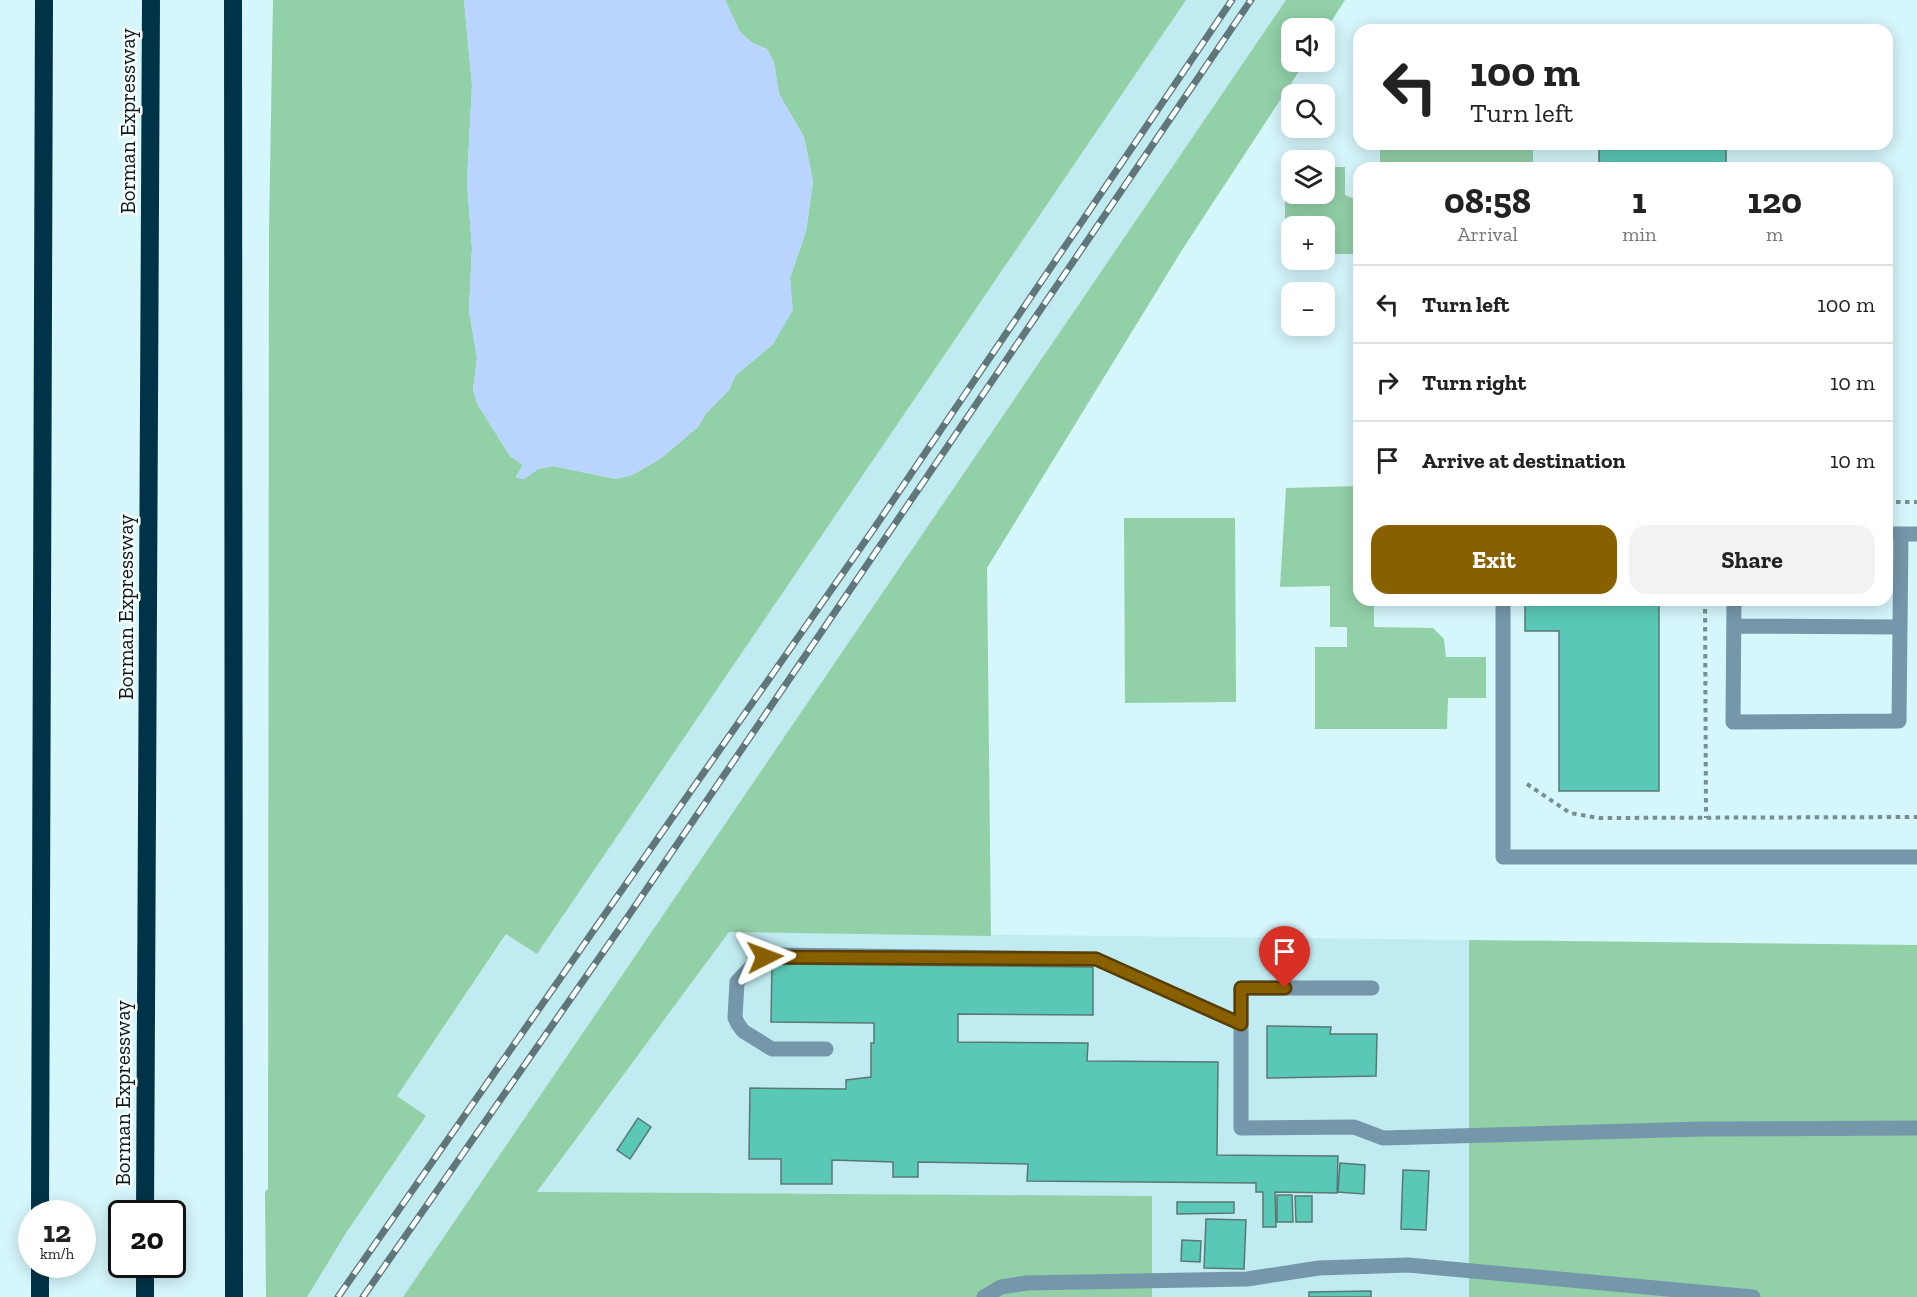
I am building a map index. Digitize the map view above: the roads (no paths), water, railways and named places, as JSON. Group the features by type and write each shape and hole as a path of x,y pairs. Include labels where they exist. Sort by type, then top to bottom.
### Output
{"highway":[{"path":"40,1200 44,0"},
{"name":"Borman Expressway","path":"145,1200 151,0"},
{"path":"233,0 234,1297"},
{"path":"40,1278 40,1297"},
{"path":"145,1278 145,1297"}],"lane":[{"path":"1734,606 1733,722 1899,721 1900,627 1894,534 1917,534"},
{"path":"1497,606 1503,620"},
{"path":"1503,606 1503,857 1917,857"},
{"path":"1734,626 1900,627"},
{"path":"826,1049 772,1049 743,1031 735,1017 735,989 741,976 755,963 776,955 1096,959 1241,1024"},
{"path":"1372,988 1241,988 1241,1128 1354,1127 1383,1138 1702,1129 1917,1128"},
{"path":"984,1297 1001,1287 1026,1283 1247,1279 1319,1268 1408,1264 1753,1297"}],"railway":[{"path":"338,1297 875,527 1232,0"},
{"path":"363,1297 629,915 1251,0"}]}
